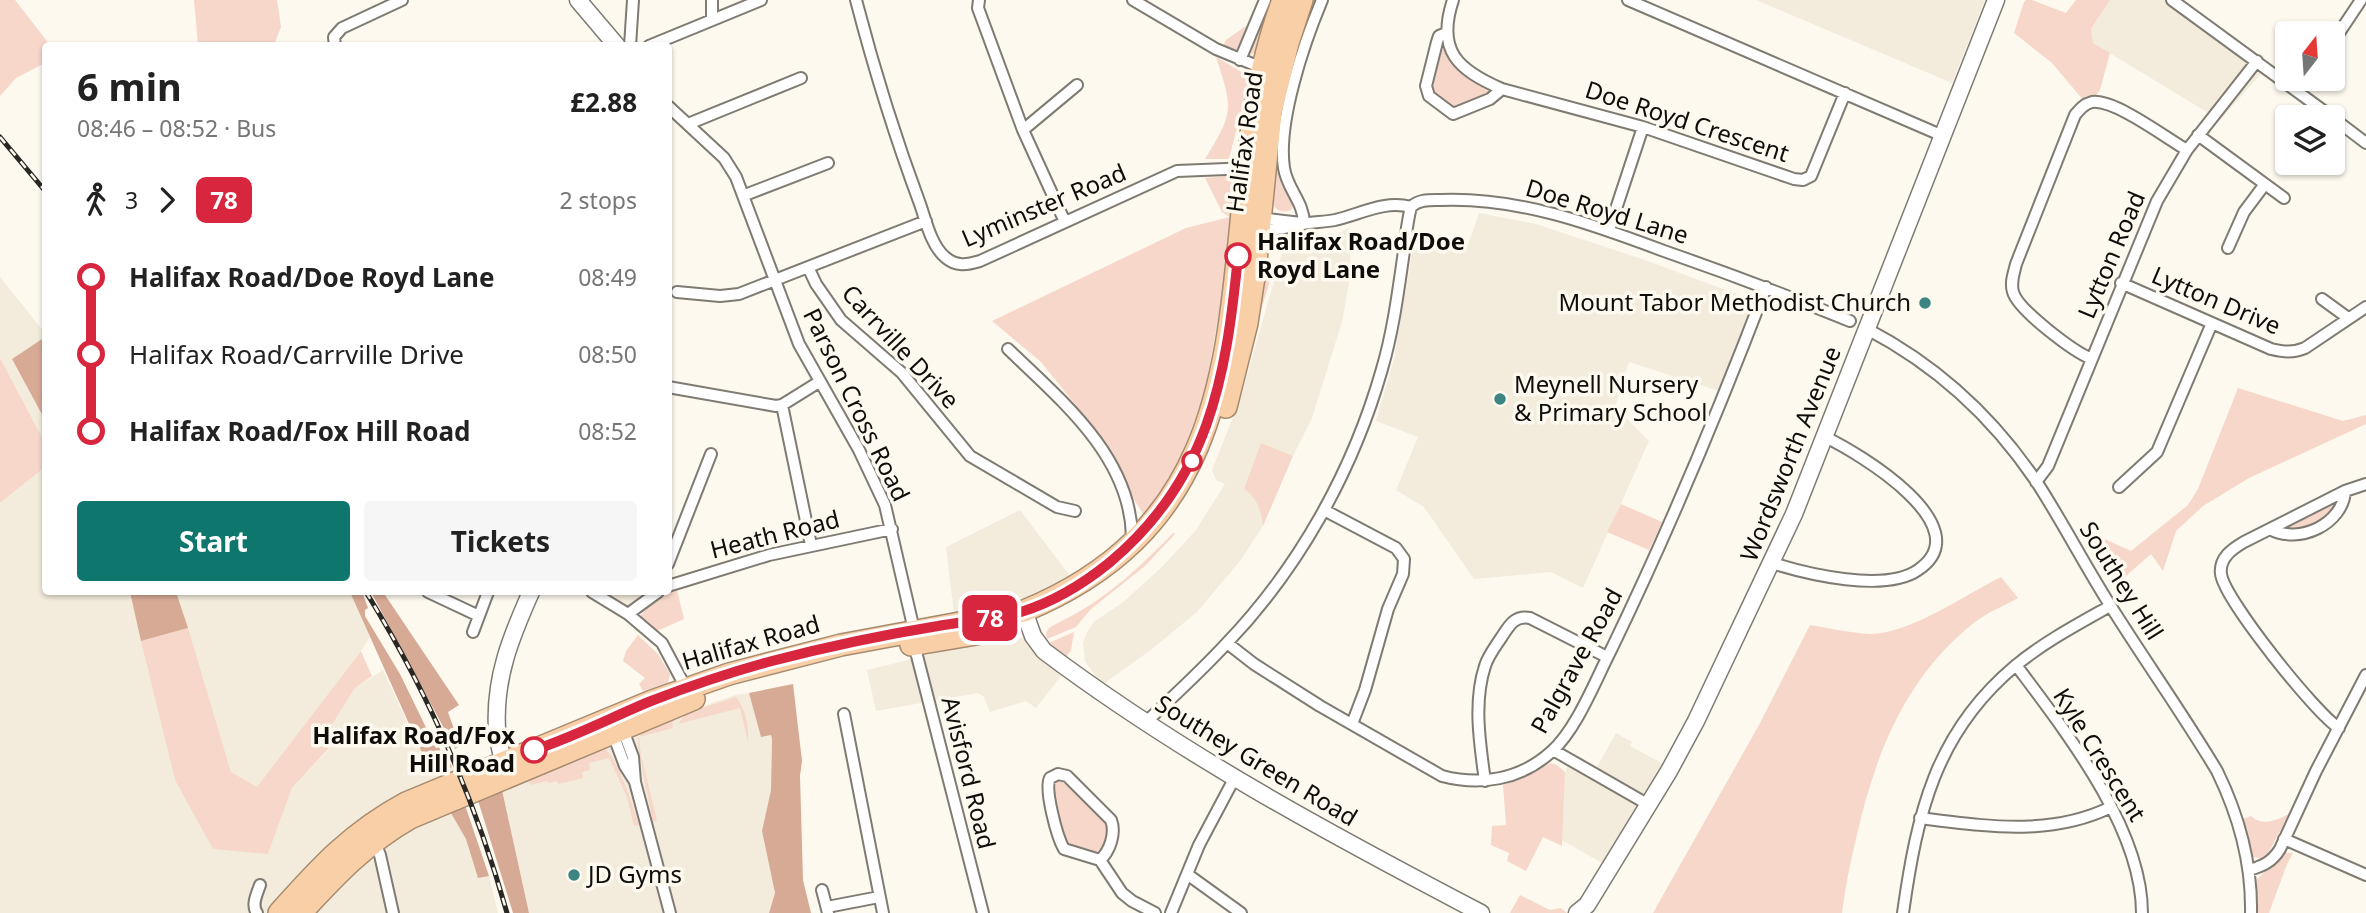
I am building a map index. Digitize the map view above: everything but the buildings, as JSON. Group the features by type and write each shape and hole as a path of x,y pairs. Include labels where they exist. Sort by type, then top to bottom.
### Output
{"highway":[{"name":"Halifax Road","path":"366,837 410,818 500,768 617,727 689,694 772,661 1049,615 1082,598 1132,560 1167,522 1197,477 1215,441 1235,379 1247,323 1255,169 1271,112 1271,70 1283,0"},
{"name":"Halifax Road","path":"1271,70 1302,0"},
{"name":"Halifax Road","path":"1026,617 1076,586 1132,542 1153,521 1187,472 1214,404 1253,224"},
{"path":"279,913 314,874 366,837"},
{"path":"302,913 356,855 366,837"}],"street":[{"path":"335,42 334,37 342,28 401,0"},
{"path":"578,0 614,42"},
{"path":"630,42 633,0"},
{"path":"712,0 712,19"},
{"path":"658,42 761,0"},
{"name":"Lyminster Road","path":"856,0 891,121 926,221 943,256 956,264 980,261 1177,171 1255,169"},
{"path":"979,0 978,8 1023,130 1065,222"},
{"path":"1133,0 1191,36 1240,60 1271,70"},
{"name":"Halifax Road","path":"1240,60 1265,0"},
{"name":"Halifax Road","path":"1304,224 1303,210 1285,174 1285,134 1294,82 1322,0"},
{"path":"1453,0 1446,33 1439,36 1437,42 1426,86 1429,96 1453,114 1490,99 1502,89"},
{"path":"1628,0 1942,136"},
{"name":"Wordsworth Avenue","path":"1583,910 1649,804 1696,721 1772,563 1825,437 1996,0"},
{"path":"2172,0 2316,105"},
{"path":"2345,24 2361,0"},
{"name":"Doe Royd Crescent","path":"1446,33 1453,54 1461,65 1482,80 1502,89 1643,127 1794,179 1803,180 1811,176 1845,93"},
{"name":"Lytton Road","path":"2036,482 2048,466 2121,283 2157,201 2187,150 2257,61"},
{"path":"688,124 801,78"},
{"path":"1023,130 1077,85"},
{"path":"2092,359 2080,354 2018,303 2012,280 2075,115 2081,107 2090,103 2103,103 2117,108 2187,150"},
{"name":"Parson Cross Road","path":"672,110 724,158 745,195 799,344 875,482 892,529 914,637"},
{"path":"1609,230 1643,127"},
{"path":"2345,128 2366,143"},
{"path":"2198,135 2284,198"},
{"path":"745,195 828,163"},
{"path":"2228,248 2244,212 2265,184"},
{"name":"Doe Royd Lane","path":"1253,224 1332,221 1382,205 1411,207 1423,201 1451,200 1539,209 1609,230 1766,287 1850,321"},
{"path":"1146,722 1227,643 1281,577 1324,510 1357,443 1382,368 1397,298 1411,207"},
{"path":"677,292 733,296 926,221"},
{"name":"Carrville Drive","path":"808,267 816,284 841,320 895,366 970,456 1057,507 1075,510"},
{"name":"Lytton Drive","path":"2121,283 2272,349 2296,352 2366,307"},
{"name":"Palgrave Road","path":"1227,643 1275,677 1442,776 1465,781 1485,781 1517,773 1538,762 1553,750 1575,719 1607,657 1698,460 1766,287"},
{"path":"2322,299 2348,318"},
{"path":"2119,487 2157,452 2212,323"},
{"name":"Southey Hill","path":"1867,329 1914,355 1954,387 1998,431 2036,482 2110,606 2217,771 2230,797 2249,870 2251,913"},
{"path":"1007,349 1069,408 1087,429 1120,480 1130,514 1132,542"},
{"path":"672,388 782,405 819,382"},
{"path":"782,405 811,545"},
{"path":"1772,563 1825,577 1854,580 1907,576 1919,570 1931,558 1936,537 1934,527 1918,504 1882,471 1825,437"},
{"path":"672,554 711,454"},
{"path":"2339,727 2320,712 2264,645 2221,575 2225,556 2232,548 2345,491 2366,484"},
{"path":"2270,530 2290,535 2318,529 2337,514 2344,501 2345,491"},
{"path":"1324,510 1396,548 1402,554 1405,566 1388,608 1365,690 1352,724"},
{"path":"1130,514 1143,521 1153,521"},
{"name":"Heath Road","path":"672,585 769,555 892,529"},
{"path":"435,595 479,615"},
{"path":"473,632 487,595"},
{"path":"500,768 497,731 503,661 530,595"},
{"path":"597,595 628,614 662,643 689,694"},
{"path":"628,614 654,595"},
{"path":"1903,913 1920,818 1952,737 1980,699 2016,665 2058,636 2110,606"},
{"name":"Southey Green Road","path":"1026,617 1044,651 1146,722 1234,779 1357,849 1481,913"},
{"path":"1485,781 1479,743 1482,678 1485,665 1510,624 1523,617 1530,618 1607,657"},
{"name":"Avisford Road","path":"914,637 983,913"},
{"name":"Kyle Crescent","path":"2016,665 2076,749 2130,844 2140,879 2142,913"},
{"path":"2249,870 2264,866 2274,858 2366,675"},
{"path":"844,714 883,913"},
{"path":"617,727 633,757 635,782 670,913"},
{"path":"1553,750 1649,804"},
{"path":"1100,860 1107,852 1114,830 1111,820 1067,776 1058,774 1050,778 1048,788 1064,849 1100,860 1122,893 1155,913"},
{"path":"1171,913 1214,814 1234,779"},
{"path":"1920,818 2008,828 2070,822 2094,816 2111,807"},
{"path":"366,837 380,855 393,913"},
{"path":"2284,839 2366,874"},
{"path":"1187,874 1241,913"},
{"path":"257,913 254,909 260,886"},
{"path":"822,890 828,910 879,897"}],"shaded area":[{"path":"0,0 15,0 48,42 42,42 42,65 16,78 0,96"},
{"path":"194,0 277,0 281,27 275,42 198,42"},
{"path":"1269,0 1276,0 1259,51 1249,55 1223,46 1226,40 1246,26 1257,29"},
{"path":"1309,0 1320,0 1282,145 1281,179 1297,206 1293,204 1291,210 1282,211 1275,207 1272,201 1275,119"},
{"path":"1756,0 1985,0 1952,83"},
{"path":"2026,0 2066,13 2076,0 2110,0 2091,29 2093,43 2110,53 2100,90 2095,97 2086,96 2084,101 2052,63 2014,33"},
{"path":"2110,0 2165,0 2261,74 2220,120 2093,43 2091,29"},
{"path":"1443,46 1462,71 1489,87 1489,92 1449,106 1432,89"},
{"path":"1216,57 1245,74 1249,80 1229,159 1205,159 1221,131 1228,110 1226,88"},
{"path":"1226,176 1233,182 1231,217 1222,298 1204,395 1175,473 1145,517 1074,403 1041,362 992,321 1186,228 1230,217 1222,212 1205,178"},
{"name":"Meynell Nursery & Primary School","path":"1479,213 1536,224 1753,300 1719,391 1629,362 1615,407 1649,441 1583,588 1551,572 1474,579 1424,507 1396,490 1418,437 1376,421 1394,359 1415,235 1467,248"},
{"path":"1349,228 1351,272 1342,322 1312,418 1293,456 1261,444 1251,493 1259,507 1263,526 1240,561 1197,612 1102,685 1085,661 1083,643 1087,632 1095,621 1122,603 1163,566 1196,530 1225,484 1216,480 1212,470 1240,400 1282,253 1293,244 1326,239"},
{"path":"1267,266 1272,267 1272,274 1256,327 1258,296"},
{"path":"0,277 42,329 42,339 12,359 42,414 42,437 0,358"},
{"path":"42,339 42,414 12,359"},
{"path":"0,358 42,437 42,469 0,503"},
{"path":"2238,388 2343,421 2366,415 2366,424 2249,478 2203,506 2176,531 2163,571 2151,554 2118,583 2087,531 2131,551 2188,505 2198,489"},
{"path":"1261,443 1293,456 1263,526 1258,505 1244,489"},
{"path":"42,469 42,595 131,595 175,780 268,854 292,788 330,748 324,738 354,689 383,670 431,773 436,774 452,767 489,876 498,913 0,913 0,503"},
{"path":"2340,499 2342,502 2325,521 2293,532 2280,528"},
{"path":"1621,504 1662,522 1649,550 1607,532"},
{"path":"1020,510 1070,576 1036,596 1002,607 954,614 946,547"},
{"path":"1175,534 1145,566 1091,609 1076,627 1047,639 1049,628 1088,607 1115,587"},
{"path":"2001,577 2018,598 1980,618 1951,644 1930,667 1896,719 1864,808 1842,913 1653,913 1759,725 1810,625 1870,634 1902,628"},
{"path":"677,590 684,619 655,632 639,617 654,601 672,595"},
{"path":"131,595 177,595 188,628 141,641"},
{"path":"177,595 352,595 372,634 361,651 257,788 231,772"},
{"path":"351,595 363,595 368,608 365,610 365,616 400,674 436,748 439,747 443,757 447,756 452,767 436,775 431,773"},
{"path":"373,595 385,595 459,705 448,712 460,746 455,749"},
{"path":"604,595 645,595 627,608"},
{"path":"188,628 231,772 257,787 361,651 372,676 354,689 324,738 330,747 292,788 268,854 213,849 175,780 141,641"},
{"path":"1074,632 1071,650 1067,656 1050,645 1051,642"},
{"path":"638,635 658,654 670,674 668,683 643,691 639,684 645,678 623,661 626,651"},
{"path":"1010,635 1025,639 1061,676 1036,708 1026,701 990,712 984,697 978,693 876,711 867,670"},
{"path":"793,684 802,761 800,776 803,880 811,913 769,913 775,893 762,831 771,790 772,739 771,735 761,737 749,693"},
{"path":"749,693 761,736 771,735 772,739 771,790 762,831 775,893 769,913 529,913 502,790 519,779 609,748 695,709"},
{"path":"736,697 746,718 748,742 740,708 678,724 686,713"},
{"path":"676,718 672,724 673,728 639,737 657,820 653,822 639,753 638,738 644,731"},
{"path":"1616,733 1632,742 1630,746 1667,766 1607,866 1562,840 1565,772 1573,753 1597,767"},
{"path":"605,749 620,772 639,825 634,826 627,797 609,758 589,763 590,770 582,772 583,778 558,784 557,781 547,781 530,785 529,781 520,784 522,778"},
{"path":"1550,763 1565,772 1562,846 1543,837 1526,871 1507,861 1509,853 1491,845 1492,826 1506,825 1503,785 1521,779"},
{"path":"1057,781 1063,782 1107,825 1109,831 1104,850 1082,852 1064,843 1051,788"},
{"path":"502,790 529,913 513,913 476,794"},
{"path":"464,802 489,876 478,878 466,839 448,808"},
{"path":"2289,814 2265,859 2253,857 2243,819 2251,816 2260,821 2270,821"},
{"path":"2285,853 2293,853 2269,913 2256,913 2256,880"},
{"path":"1520,895 1550,910 1561,908 1567,913 1510,913"}],"railway":[{"path":"0,137 42,187"},
{"path":"368,595 410,668 448,747 480,829 507,913"}],"bus line":[{"name":"78","path":"534,750 686,688 772,661 914,630 1024,611 1051,600 1101,569 1141,535 1161,511 1187,472 1203,436 1214,404 1230,329 1238,256"}],"place":[{"name":"Halifax Road/Doe Royd Lane","path":"1238,256"},
{"name":"Mount Tabor Methodist Church","path":"1925,303"},
{"name":"Meynell Nursery & Primary School","path":"1500,399"},
{"name":"Halifax Road/Fox Hill Road","path":"534,750"},
{"name":"JD Gyms","path":"574,875"}]}
